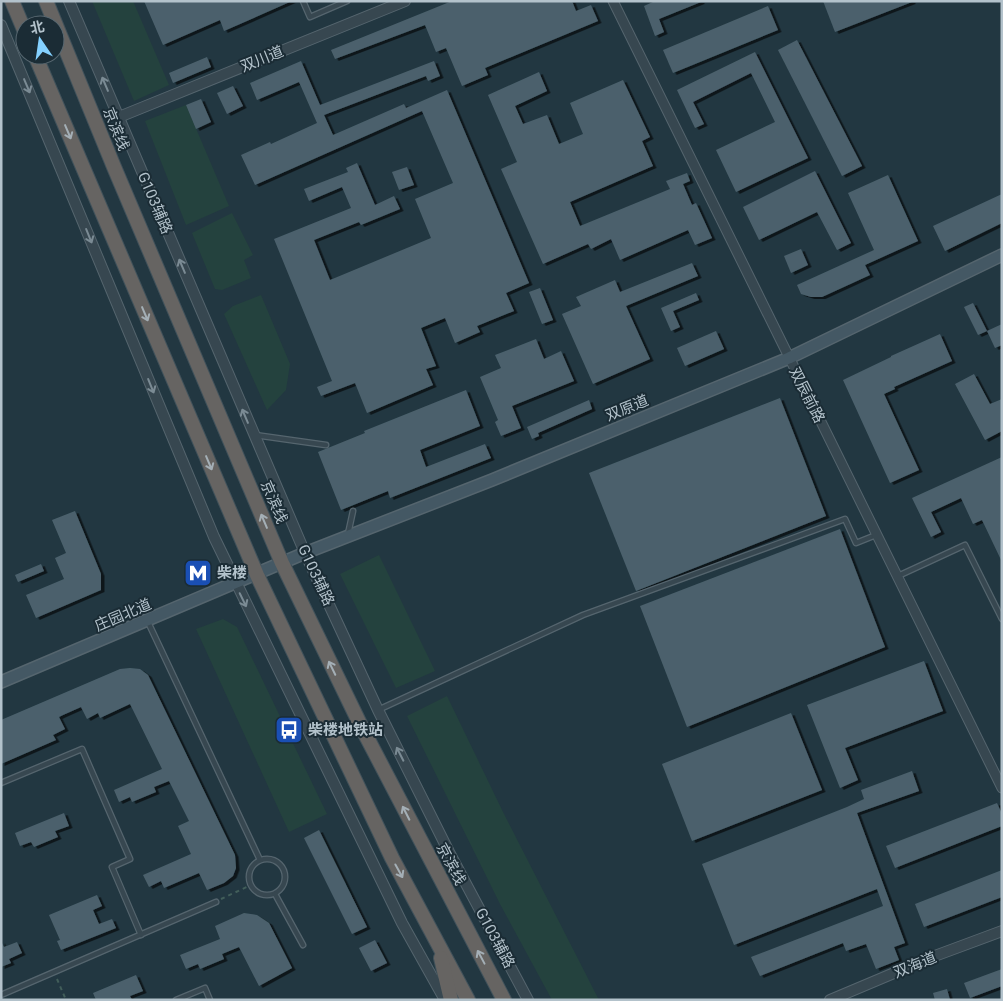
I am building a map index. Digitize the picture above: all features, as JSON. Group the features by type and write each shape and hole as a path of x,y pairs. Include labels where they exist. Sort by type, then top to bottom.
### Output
{"highway":[{"path":"12,1 18,15"},
{"name":"京滨线","path":"46,1 114,167 282,563 362,728 504,998"},
{"path":"39,65 257,574 392,858 468,1000"},
{"path":"436,938 451,1000"}],"main road":[{"name":"双原道","path":"257,574 789,358 1002,255"},
{"name":"庄园北道","path":"1,682 257,574"}],"street":[{"name":"G103辅路","path":"69,1 305,553 378,710 449,852 528,1000"},
{"name":"双川道","path":"119,117 405,1"},
{"name":"双辰前路","path":"613,1 1002,788"},
{"path":"1,25 214,537 402,923 445,1000"},
{"name":"双海道","path":"830,1000 932,957 1002,931"}],"lane":[{"path":"303,1 310,17 348,1"},
{"path":"253,434 326,445"},
{"path":"348,536 353,511"},
{"path":"378,710 583,615 845,519 856,543 877,534"},
{"path":"898,576 965,545 1002,619"},
{"path":"147,621 260,860"},
{"path":"1,783 82,749 130,859 112,867 141,935"},
{"path":"266,858 278,862 286,872 284,885 275,894 258,893 250,885 251,868 260,860 266,858"},
{"path":"275,894 303,945"},
{"path":"1,995 216,902"},
{"path":"176,1000 205,988 210,1000"}],"path":[{"path":"216,902 250,885"},
{"path":"55,972 66,1000"}],"green space":[{"path":"92,1 133,1 169,85 134,101"},
{"path":"186,105 229,206 186,225 145,121"},
{"path":"232,213 253,255 244,260 251,278 222,290 215,289 192,233"},
{"path":"261,295 290,364 286,390 267,410 224,314 233,306"},
{"path":"379,555 435,671 396,688 340,574"},
{"path":"223,619 237,627 327,814 289,832 196,629"},
{"path":"447,696 504,814 599,1000 552,1000 500,904 407,716"}],"building":[{"path":"144,1 292,1 224,31 220,20 163,45"},
{"path":"452,1 572,1 576,11 591,5 598,21 485,68 488,75 462,86 446,48 436,52 425,25 335,59 331,50"},
{"path":"655,1 701,2 659,19 664,32 655,36 644,6"},
{"path":"823,1 912,1 912,2 835,32"},
{"path":"768,6 778,30 673,73 663,50"},
{"path":"797,40 862,166 842,176 778,50"},
{"path":"755,52 808,158 736,192 716,150 775,122 751,73 693,102 704,124 695,128 677,90"},
{"path":"207,57 211,67 173,83 169,73"},
{"path":"301,61 320,105 434,61 440,76 428,81 426,76 324,115 333,135 404,104 406,108 447,90 529,283 506,293 514,311 477,326 480,332 455,343 445,318 421,328 436,366 426,369 433,385 367,413 355,383 321,396 317,387 332,381 274,239 351,208 342,187 309,201 304,189 348,172 346,168 357,163 375,205 394,196 400,209 361,225 359,222 314,240 330,280 431,238 415,199 453,183 422,111 255,185 241,155 270,142 271,144 317,123 299,82 257,100 250,83"},
{"path":"539,72 547,91 515,106 523,124 547,115 559,144 583,134 570,103 623,80 650,137 642,141 653,166 570,202 580,226 670,189 666,181 687,173 690,181 683,184 692,205 696,203 712,238 695,245 688,230 620,260 611,239 591,249 588,244 543,264 501,169 517,162 488,95"},
{"path":"233,86 243,106 227,114 217,93"},
{"path":"201,99 211,122 196,129 186,105"},
{"path":"407,167 414,185 399,190 392,172"},
{"path":"815,171 851,243 837,250 817,212 759,240 743,207"},
{"path":"888,175 918,241 865,265 870,275 822,297 811,297 801,294 797,285 874,250 848,193"},
{"path":"1002,194 1002,223 945,251 933,226"},
{"path":"801,249 808,265 791,273 784,256"},
{"path":"692,263 698,276 626,306 650,359 593,384 562,314 581,306 576,297 615,280 620,292"},
{"path":"540,288 553,320 542,324 529,292"},
{"path":"696,293 699,300 673,311 680,327 671,331 661,308"},
{"path":"973,303 987,331 978,335 964,307"},
{"path":"1002,324 1002,345 995,348 987,331"},
{"path":"716,331 724,349 685,366 677,348"},
{"path":"940,334 952,361 894,387 895,389 884,394 919,470 890,483 843,380"},
{"path":"536,339 544,359 561,351 574,381 512,406 521,428 501,436 495,422 498,420 480,377 501,368 495,355"},
{"path":"974,374 990,404 1002,399 1002,431 985,440 955,384"},
{"path":"466,390 480,426 420,450 426,467 485,444 491,458 390,498 388,491 341,510 318,452 365,433 364,431"},
{"path":"780,398 826,516 636,591 589,473"},
{"path":"589,400 592,409 538,433 539,436 532,439 527,427"},
{"path":"1002,457 1002,562 982,520 973,524 961,498 931,512 941,532 931,537 912,498"},
{"path":"75,511 101,574 101,590 36,618 26,595 64,579 55,558 66,553 52,520"},
{"path":"840,529 885,647 687,727 640,606"},
{"path":"41,564 44,571 18,582 15,575"},
{"path":"924,661 943,711 845,748 858,780 840,788 807,705"},
{"path":"120,669 140,669 148,675 235,855 236,868 233,876 224,883 207,890 199,873 164,888 161,881 149,887 143,875 191,854 178,826 189,821 169,781 154,787 156,792 132,802 130,797 119,802 114,790 162,769 130,704 100,718 98,713 87,719 81,707 63,715 59,717 65,729 53,735 56,740 1,764 1,720"},
{"path":"791,713 822,790 692,841 662,764"},
{"path":"912,771 919,791 857,813 905,943 894,947 899,960 876,969 866,944 846,951 843,943 760,976 751,957 883,906 877,889 734,945 702,864 847,807 864,799 861,790"},
{"path":"997,803 1002,814 1002,826 895,868 886,846"},
{"path":"64,813 69,826 55,831 58,837 34,847 31,842 20,846 15,833"},
{"path":"319,830 367,927 352,934 304,838"},
{"path":"1002,870 1002,897 924,927 915,904"},
{"path":"97,895 102,906 93,910 99,924 112,919 116,928 61,950 57,941 60,940 49,915"},
{"path":"244,913 257,915 269,923 292,968 259,986 239,947 222,954 224,959 200,969 198,964 186,969 180,955 220,939 215,926"},
{"path":"375,940 387,963 371,971 359,948"},
{"path":"1,941 4,947 17,942 22,953 9,959 11,963 1,967"},
{"path":"1002,969 1002,986 970,998 964,983"},
{"path":"136,975 143,991 130,996 132,1000 96,1000 93,993"},
{"path":"947,989 950,1000 935,1000 933,993"}],"place":[{"name":"柴楼","path":"198,573"},
{"name":"柴楼地铁站","path":"289,730"}]}
